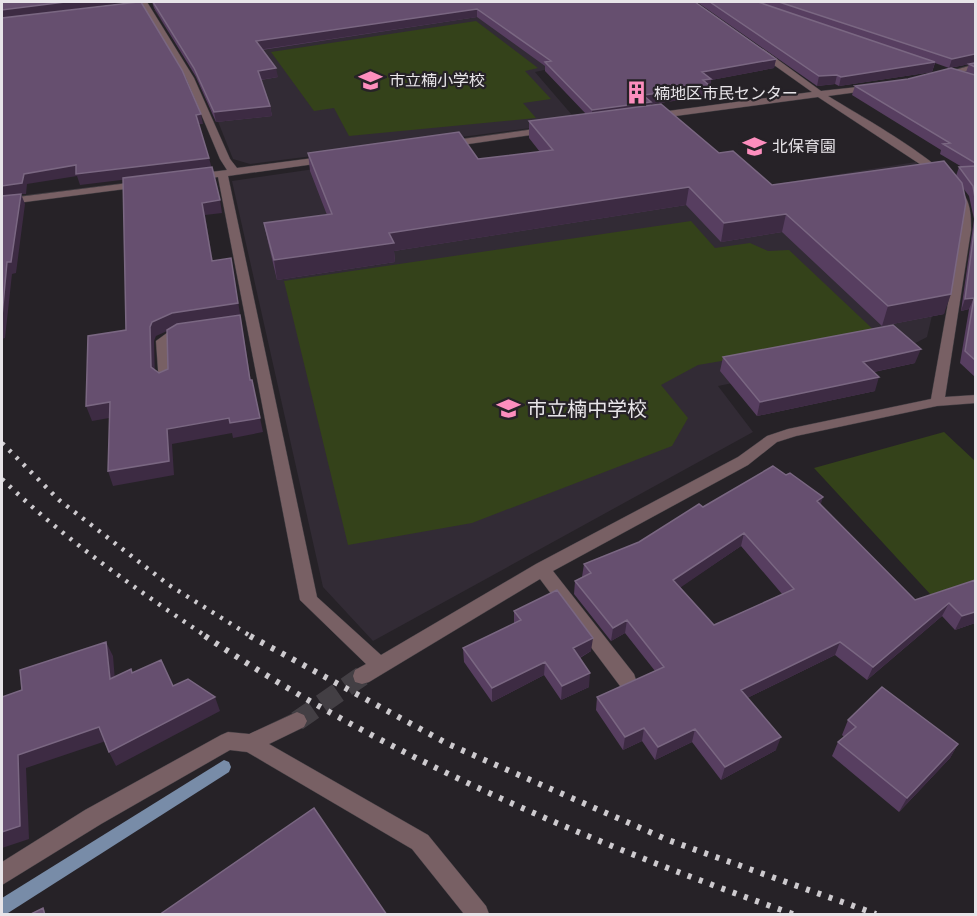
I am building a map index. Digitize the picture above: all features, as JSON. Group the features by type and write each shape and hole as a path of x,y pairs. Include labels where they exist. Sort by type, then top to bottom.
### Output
{"street":[{"path":"144,3 190,78 225,159 247,322 309,600 380,666"},
{"path":"134,6 157,3"},
{"path":"755,47 818,93 942,174 957,189 967,207 966,230 937,402"},
{"path":"926,78 975,66"},
{"path":"937,69 966,79"},
{"path":"641,118 883,85"},
{"path":"432,146 561,129"},
{"path":"179,179 339,158"},
{"path":"2,202 157,182"},
{"path":"164,381 162,341 176,333 197,330"},
{"path":"362,676 542,568 743,461 772,439 793,432 937,402 975,399"},
{"path":"542,568 627,680"},
{"path":"250,743 297,721"},
{"path":"2,874 93,817 228,741 250,743 420,842 478,915"}],"shaded area":[{"name":"市立楠小学校","path":"207,2 467,2 549,69 535,72 578,122 250,164 233,159 205,89 154,10"},
{"name":"市立楠中学校","path":"466,147 486,175 769,185 916,162 956,213 927,337 904,349 718,386 753,432 373,641 323,587 232,181"}],"green space":[{"path":"476,21 538,68 525,71 551,99 523,103 536,118 349,136 334,108 314,111 271,52"},
{"path":"691,221 715,248 750,243 768,251 789,250 878,334 698,365 661,385 688,418 672,446 472,523 348,545 284,281"},
{"path":"944,432 975,461 975,580 931,595 814,468"}],"building":[{"path":"2,2 65,2 2,10"},
{"path":"141,2 182,70 201,114 196,115 209,158 76,174 76,165 24,174 22,183 2,186 2,18"},
{"path":"153,2 695,2 776,59 702,72 711,79 703,80 711,87 643,95 651,102 592,110 545,62 551,61 477,9 256,41 276,68 258,71 270,106 214,112 194,68"},
{"path":"710,2 758,2 935,62 841,77 837,75 819,76"},
{"path":"779,2 975,2 975,54 952,59"},
{"path":"951,68 975,75 975,163 943,144 950,143 855,86 908,79"},
{"path":"661,104 719,153 733,151 772,185 944,161 962,183 966,202 951,294 888,306 786,214 724,223 689,187 389,233 394,243 274,260 264,223 332,214 308,153 459,132 478,159 553,150 529,121"},
{"path":"975,166 975,198 973,186 959,167"},
{"path":"212,167 220,200 202,203 212,261 231,258 238,303 172,313 152,322 150,327 151,367 159,373 168,369 167,330 177,324 240,315 250,380 252,380 260,418 230,423 229,418 167,429 169,461 108,471 110,402 86,406 88,336 126,330 123,178"},
{"path":"21,194 11,262 7,262 2,316 2,196"},
{"path":"975,225 975,360 965,351 974,298 965,299"},
{"path":"893,325 921,349 863,362 879,377 760,402 723,357"},
{"path":"773,466 786,475 790,473 823,497 817,501 915,600 975,580 975,612 962,616 949,603 873,667 840,642 741,690 781,737 725,767 695,729 658,747 644,728 625,737 597,697 664,667 627,620 613,628 575,581 591,573 584,564 639,542 699,504 703,507","holes":["744,533 794,589 714,625 673,580"]},
{"path":"557,590 593,638 573,648 590,673 562,686 545,662 492,688 463,648 521,620 514,611"},
{"path":"106,642 110,679 131,669 132,673 161,660 173,686 188,679 215,697 109,752 99,727 18,755 20,826 2,832 2,697 22,690 20,670"},
{"path":"882,687 958,744 907,798 838,742 856,727 848,720"},
{"path":"314,808 387,915 159,915"},
{"path":"43,908 45,915 29,915"}],"waterway":[{"path":"2,907 224,767"}],"tunnel":[{"path":"297,721 362,676"}],"railway":[{"path":"2,443 59,500 169,585 252,637"},
{"path":"2,479 75,543 207,637"},
{"path":"205,636 274,680 344,720 490,793 640,857 793,914"},
{"path":"250,636 448,744 668,840 876,914"}],"place":[{"name":"市立楠小学校","path":"371,80"},
{"name":"楠地区市民センター","path":"636,93"},
{"name":"北保育園","path":"754,146"},
{"name":"市立楠中学校","path":"509,409"}]}
